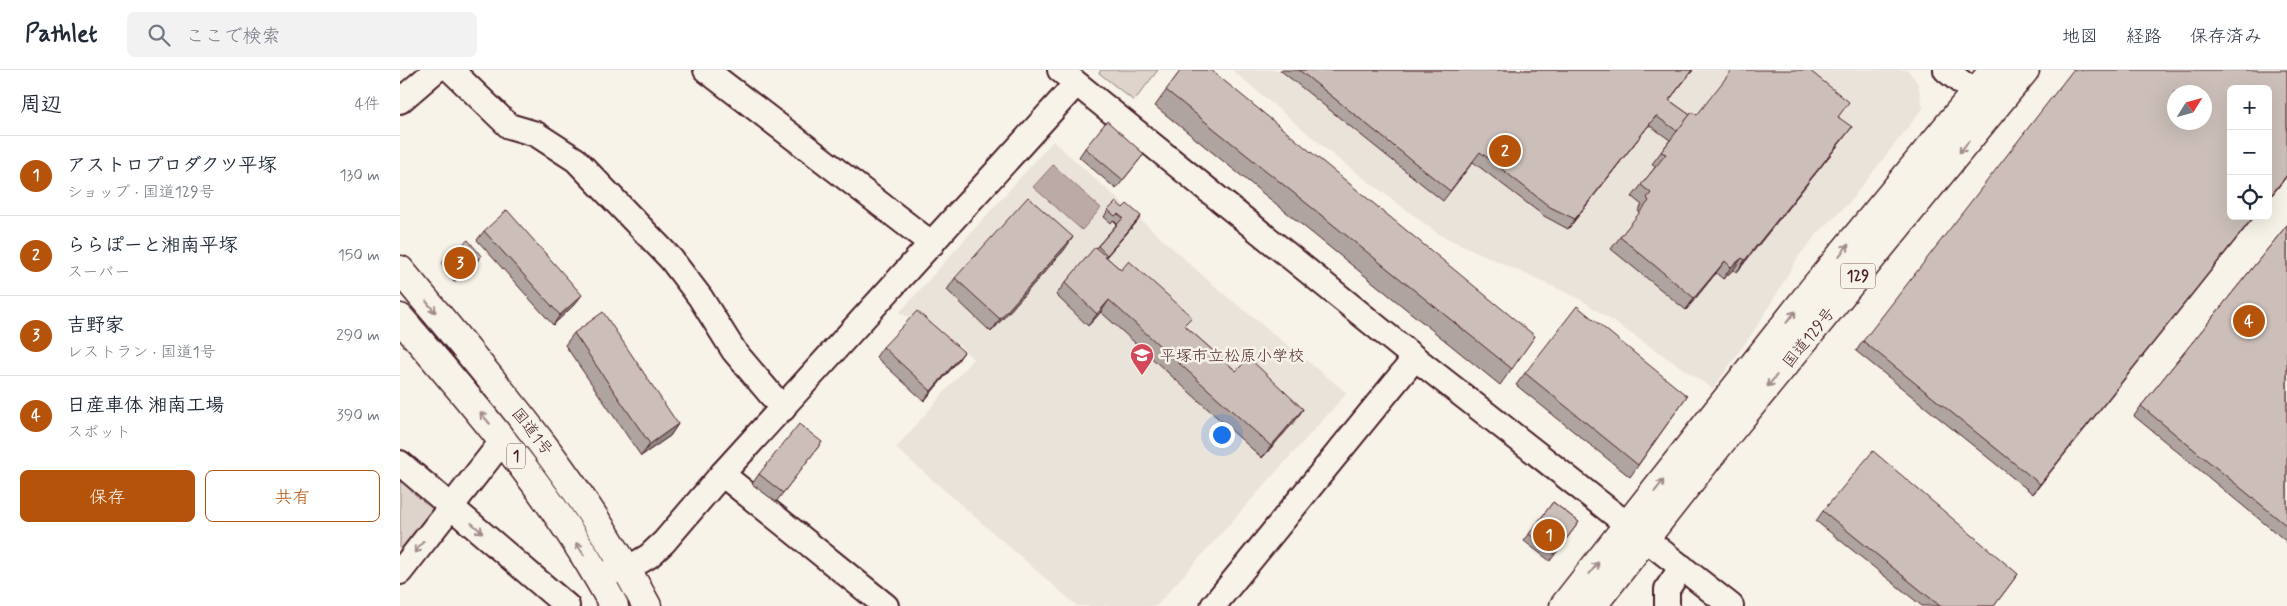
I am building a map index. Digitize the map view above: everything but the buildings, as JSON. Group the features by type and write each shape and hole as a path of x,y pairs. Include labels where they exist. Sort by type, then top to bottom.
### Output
{"highway":[{"name":"国道129号","path":"1984,101 1994,70"},
{"name":"国道129号","path":"1592,606 1637,531 1814,288 1984,101 2025,70"},
{"name":"国道1号","path":"400,270 523,417 561,467 638,584"},
{"name":"国道1号","path":"400,318 504,440 551,504 597,575 614,606"},
{"name":"国道129号","path":"1564,606 1637,531"}],"street":[{"path":"400,101 436,70"},
{"path":"451,70 509,126 536,134 576,160 671,260 700,297 734,351 783,409"},
{"path":"706,70 932,244"},
{"path":"1946,70 1984,101"},
{"path":"597,575 638,584 722,474 932,244 1068,77 1415,358 1731,606"},
{"path":"1215,605 1415,358"},
{"path":"400,572 504,440"},
{"path":"400,463 567,606"},
{"path":"722,474 886,606"},
{"path":"1667,606 1667,588 1682,566"}],"shaded area":[{"path":"1101,70 1158,70 1134,101 1099,73"},
{"path":"1232,70 1908,70 1918,84 1923,108 1848,204 1818,233 1799,256 1758,325 1713,389 1580,299 1440,235 1338,159"},
{"name":"平塚市立松原小学校","path":"1053,141 1219,290 1347,393 1156,606 1077,606 896,448 973,359 959,345 919,321 899,313"},
{"path":"1053,165 1101,208 1082,230 1033,187"},
{"path":"400,463 451,506 400,572"}],"place":[{"name":"ららぽーと湘南平塚","path":"1505,151"},
{"name":"吉野家","path":"460,263"},
{"name":"日産車体 湘南工場","path":"2249,321"},
{"name":"平塚市立松原小学校","path":"1142,376"},
{"name":"アストロプロダクツ平塚","path":"1549,535"}]}
